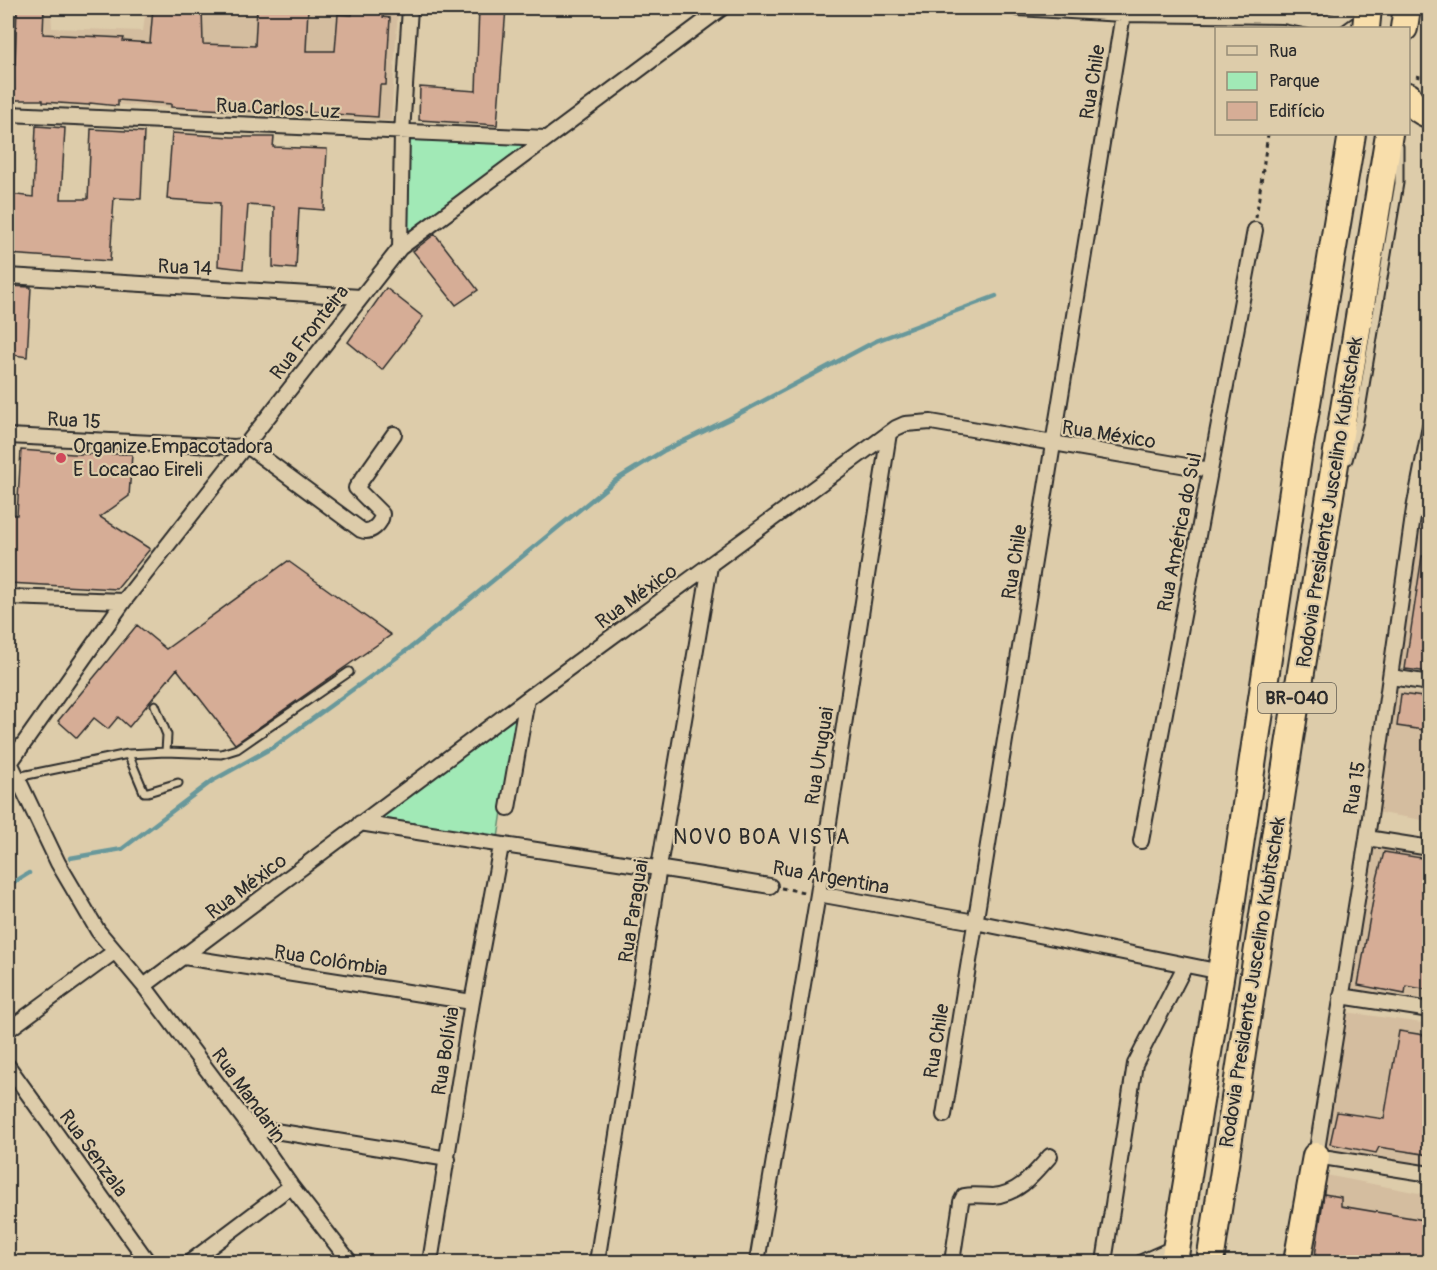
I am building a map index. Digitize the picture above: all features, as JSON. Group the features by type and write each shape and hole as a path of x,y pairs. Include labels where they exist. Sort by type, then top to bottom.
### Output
{"highway":[{"path":"1366,27 1368,8"},
{"path":"1404,27 1407,8"},
{"path":"1410,100 1422,112 1430,115"},
{"name":"Rodovia Presidente Juscelino Kubitschek","path":"1175,1255 1221,972 1299,451 1352,135"},
{"name":"Rodovia Presidente Juscelino Kubitschek","path":"1210,1263 1290,739 1389,135"},
{"path":"1297,1263 1316,1156"}],"street":[{"path":"400,248 402,133 410,8"},
{"name":"Rua Fronteira","path":"9,760 124,601 400,248 722,8"},
{"path":"1017,8 1107,10 1123,14 1282,12 1319,23 1337,19 1352,8"},
{"path":"1282,12 1308,27"},
{"name":"Rua Chile","path":"944,1115 1123,14"},
{"name":"Rua Carlos Luz","path":"8,114 546,138"},
{"name":"Rua América do Sul","path":"1141,841 1255,230"},
{"name":"Rua 14","path":"8,276 361,297"},
{"name":"Rua México","path":"144,986 527,699 889,433 905,424 931,423 1210,470"},
{"name":"Rua 15","path":"1316,1156 1391,677 1414,509 1430,426"},
{"name":"Rua Uruguai","path":"757,1263 818,894 889,433"},
{"path":"246,445 362,530 368,532 382,518 382,514 356,488 394,435"},
{"name":"Rua 15","path":"8,436 235,447 246,445"},
{"path":"1414,509 1430,511"},
{"name":"Rua Paraguai","path":"597,1263 659,867 710,566"},
{"path":"8,597 124,601"},
{"path":"1391,677 1430,683"},
{"path":"508,808 527,699"},
{"name":"Rua Mandarin","path":"9,760 58,863 98,931 144,986 350,1263"},
{"name":"Rua Argentina","path":"360,823 501,846 659,867 770,886"},
{"path":"1366,838 1430,848"},
{"name":"Rua Bolívia","path":"430,1263 472,1002 501,846"},
{"name":"Rua Argentina","path":"818,894 975,922 1221,972"},
{"path":"8,1030 114,952"},
{"name":"Rua Colômbia","path":"184,957 472,1002"},
{"path":"1104,1263 1135,1064 1185,966"},
{"path":"1341,996 1430,1010"},
{"name":"Rua Senzala","path":"8,1066 148,1263"},
{"path":"250,1127 448,1159"},
{"path":"952,1263 961,1202 964,1196 973,1194 994,1196 1022,1187 1050,1156"},
{"path":"1316,1156 1430,1174"},
{"path":"190,1263 291,1186"},
{"path":"1142,1263 1175,1255"}],"lane":[{"path":"1346,467 1359,421 1399,183 1397,135"},
{"path":"1328,507 1341,477"},
{"path":"17,777 128,754 166,752 221,754 237,749 349,672"},
{"path":"154,705 167,735 166,752"},
{"path":"128,754 144,792 178,783"}],"path":[{"path":"1410,75 1430,79"},
{"path":"1255,230 1268,135"},
{"name":"Rua Argentina","path":"770,886 818,894"}],"shaded area":[{"path":"8,8 51,8 52,28 143,31 146,8 398,8 391,121 8,98"},
{"path":"1420,521 1429,523 1429,670 1397,665"},
{"path":"1394,689 1429,695 1429,821 1375,812"},
{"path":"1374,844 1429,853 1429,1000 1350,988"},
{"path":"1346,1012 1429,1024 1429,1166 1322,1149"},
{"path":"1326,1175 1429,1195 1429,1262 1303,1262"}],"green space":[{"path":"402,133 546,138 400,248"},
{"path":"516,718 498,838 377,817"}],"building":[{"path":"17,8 44,8 43,34 124,38 123,41 150,43 153,8 202,8 203,44 255,46 257,8 308,8 306,51 335,51 338,14 352,15 354,8 384,8 383,17 390,18 386,85 380,85 378,117 274,110 274,112 171,107 171,104 118,100 118,106 14,100 8,93 8,62 15,64"},
{"path":"479,8 506,8 497,125 419,120 420,87 476,91"},
{"path":"36,126 65,128 61,199 88,199 91,129 144,132 141,199 114,198 110,261 8,254 9,194 33,197"},
{"path":"172,133 274,137 273,147 327,149 324,210 299,208 296,269 273,267 274,207 248,205 243,269 218,266 220,203 167,199"},
{"path":"435,234 478,290 456,305 413,251"},
{"path":"8,286 31,287 27,357 8,354"},
{"path":"386,288 423,317 382,370 348,342"},
{"path":"21,450 73,454 132,454 129,496 100,517 150,549 117,589 8,583 8,515 17,515"},
{"path":"1422,556 1430,556 1430,672 1405,669"},
{"path":"288,561 391,635 235,744 177,669 129,727 118,717 108,729 94,718 77,738 58,721 137,625 166,649"},
{"path":"1401,694 1430,698 1430,731 1397,726"},
{"path":"1384,852 1428,859 1426,868 1430,868 1430,990 1406,986 1405,994 1358,985 1376,883"},
{"path":"1399,1031 1430,1036 1430,1155 1379,1147 1376,1153 1330,1144 1337,1112 1384,1119"},
{"path":"1324,1194 1341,1197 1341,1206 1430,1221 1430,1263 1314,1263"}],"waterway":[{"path":"70,858 122,849 212,781 275,746 414,645 616,480 663,451 729,419 876,341 996,296"},
{"path":"8,886 29,873"}],"place":[{"name":"Organize Empacotadora E Locacao Eireli","path":"61,458"}],"district":[{"name":"NOVO BOA VISTA","path":"762,837"}]}
